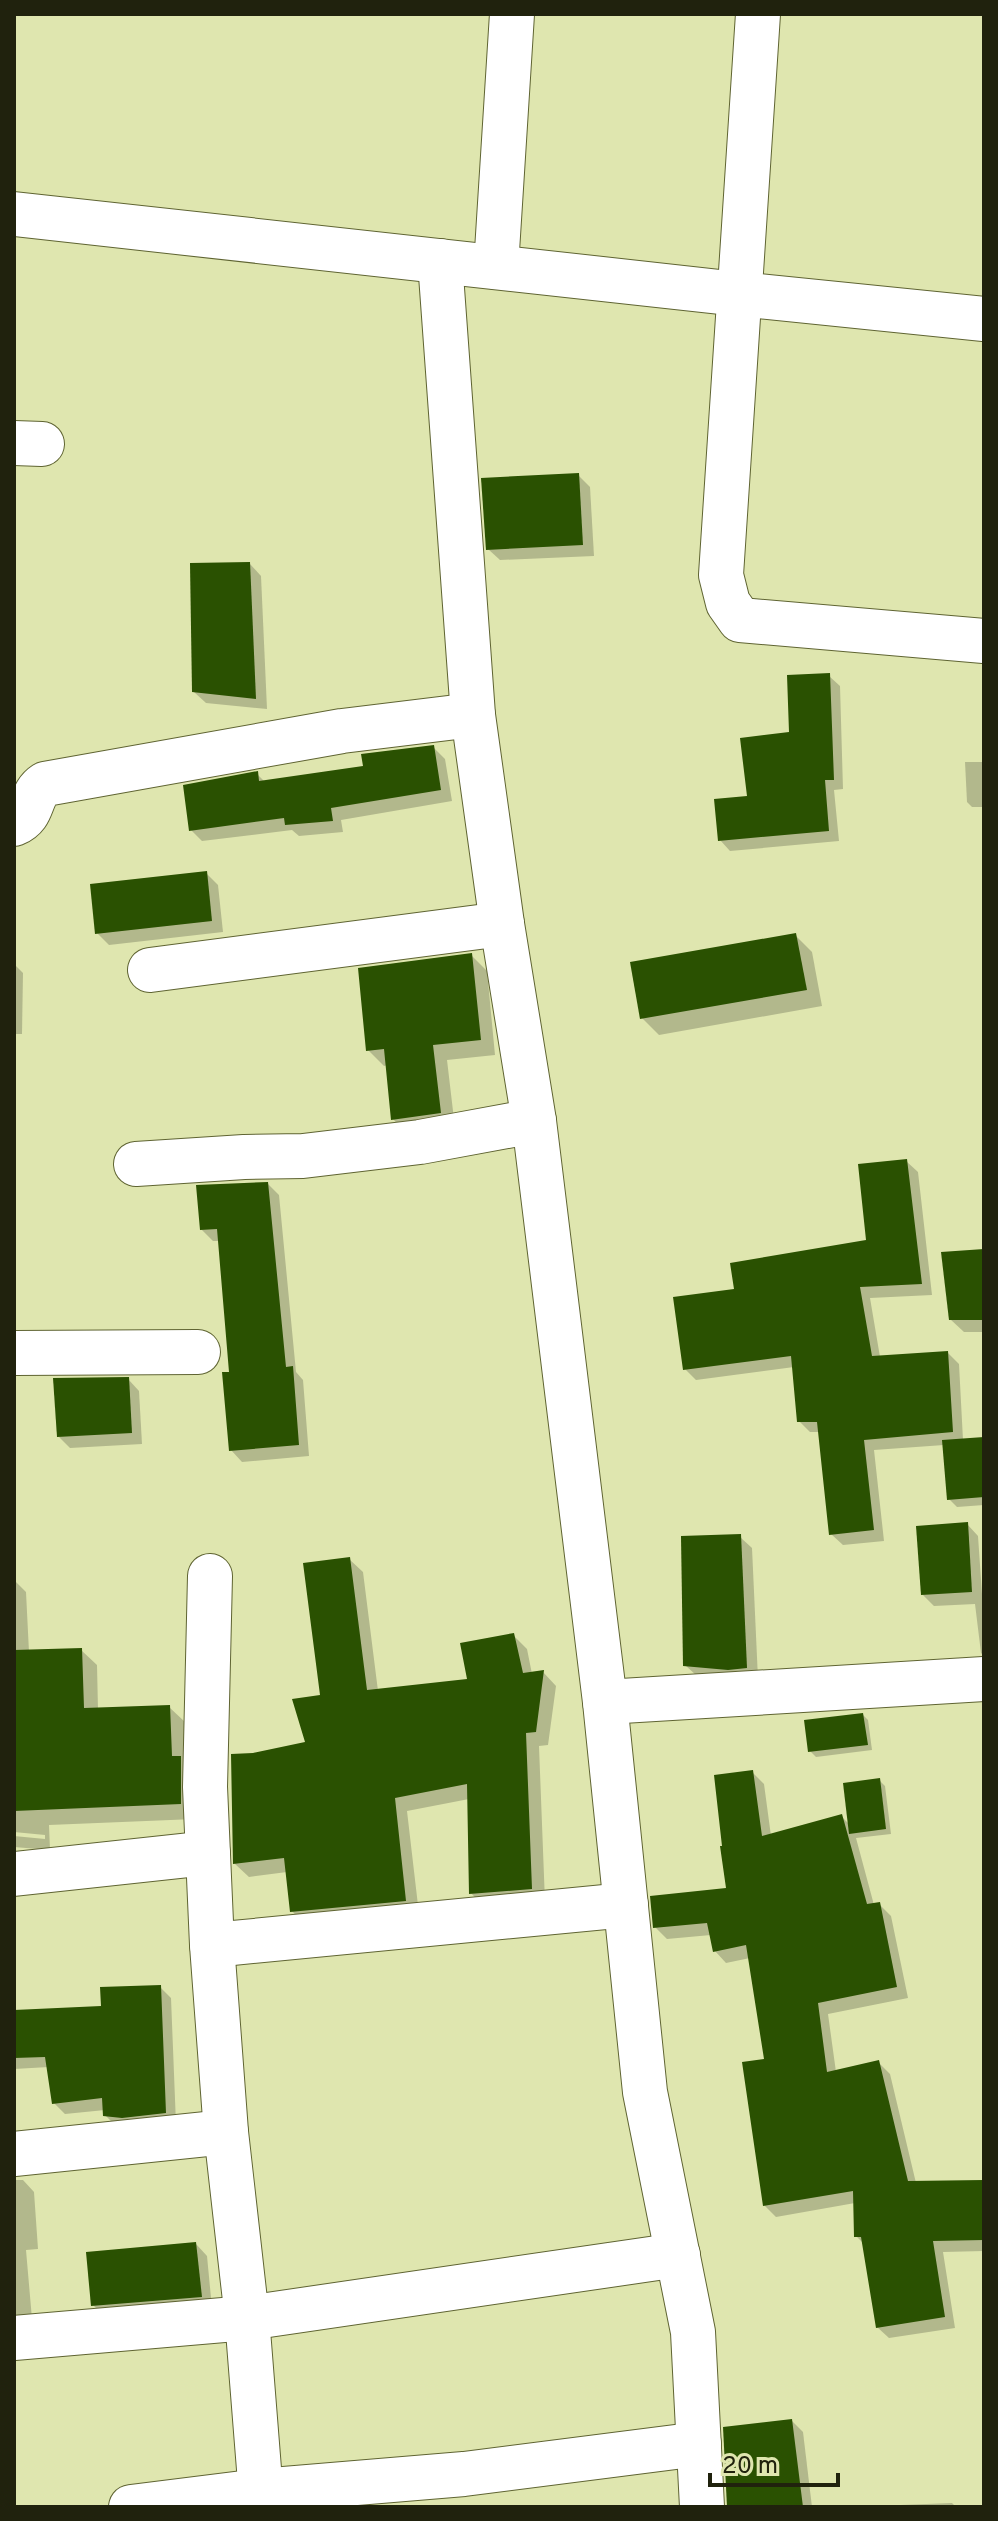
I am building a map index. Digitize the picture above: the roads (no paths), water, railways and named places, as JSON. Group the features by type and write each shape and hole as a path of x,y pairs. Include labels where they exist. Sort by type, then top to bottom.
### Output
{"street":[{"path":"496,267 512,14"},
{"path":"758,14 721,575 728,603 740,620 984,641"},
{"path":"14,214 984,319"},
{"path":"440,261 473,715 534,1121 605,1702 645,2092 693,2332 702,2507"},
{"path":"14,824 29,814 38,788 45,784 342,731 473,715"},
{"path":"150,970 502,924"},
{"path":"136,1164 303,1156 420,1142 534,1121"},
{"path":"14,1353 198,1352"},
{"path":"210,1576 205,1787 212,1945 226,2132 247,2318 261,2499"},
{"path":"605,1702 984,1679"},
{"path":"14,1874 208,1853"},
{"path":"212,1945 626,1905"},
{"path":"14,2154 226,2132"},
{"path":"14,2338 247,2318 678,2255"},
{"path":"131,2507 261,2499 699,2444"}]}
